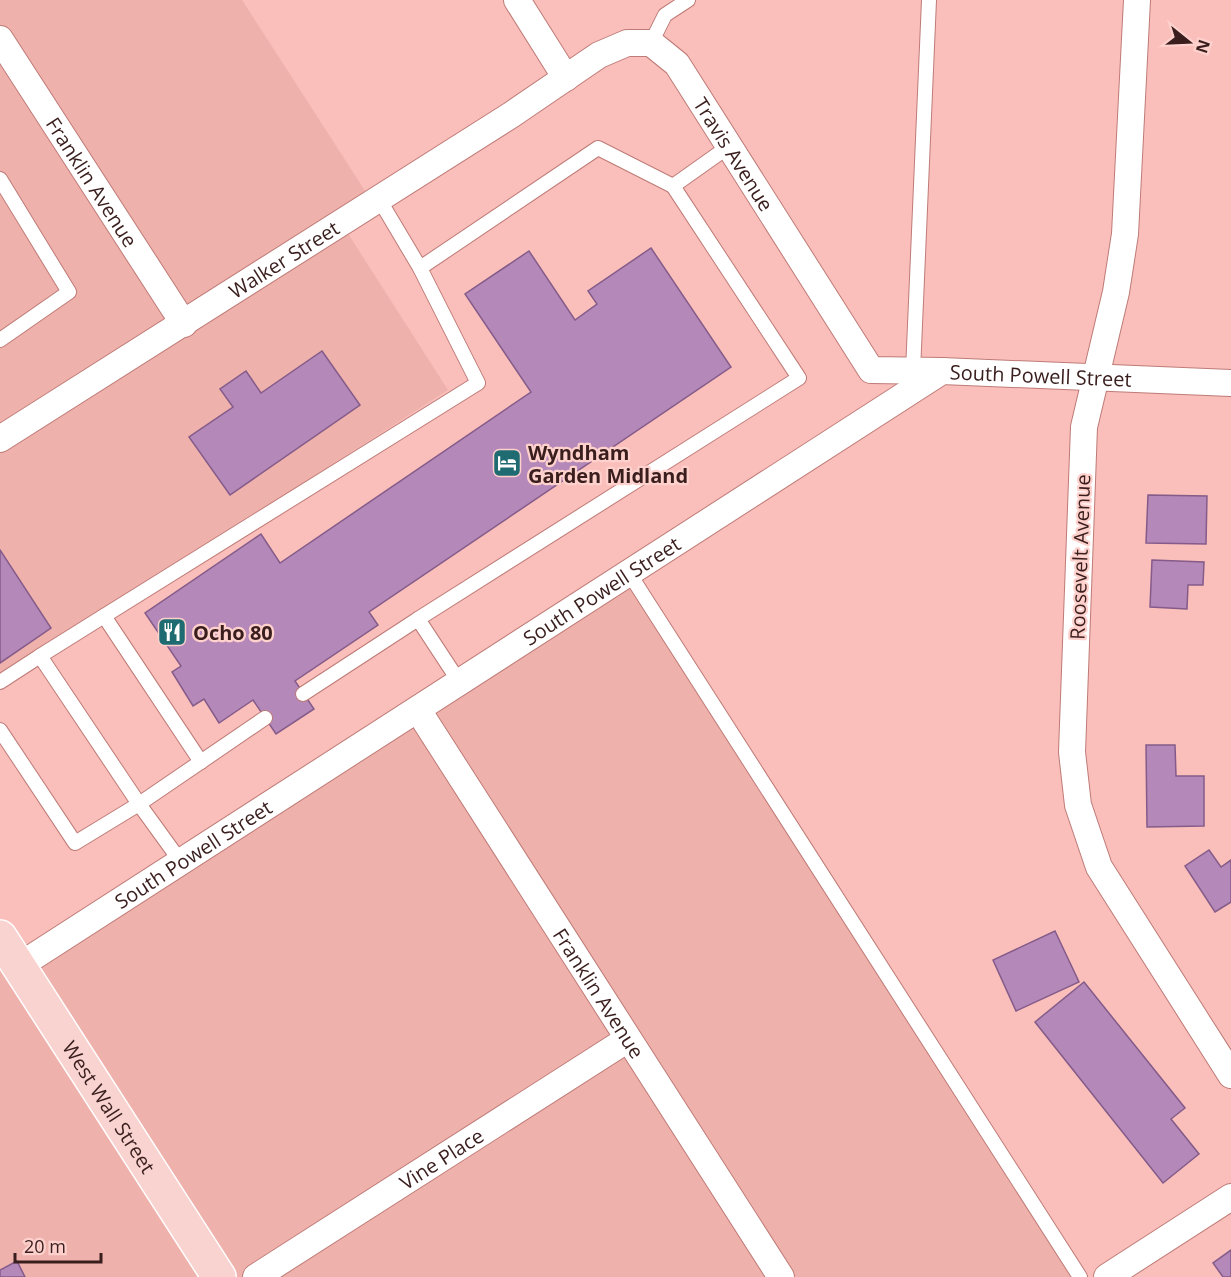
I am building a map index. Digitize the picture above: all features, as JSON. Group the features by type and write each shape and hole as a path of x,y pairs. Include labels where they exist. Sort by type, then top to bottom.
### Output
{"main road":[{"name":"West Wall Street","path":"0,937 219,1277"}],"street":[{"path":"517,0 566,78 616,47 627,43 651,42"},
{"name":"Roosevelt Avenue","path":"1137,0 1125,234 1116,292 1084,427 1072,752 1076,791 1099,867 1231,1075"},
{"name":"Franklin Avenue","path":"0,39 184,324"},
{"name":"Travis Avenue","path":"651,42 677,64 871,370 942,371"},
{"name":"Walker Street","path":"0,439 184,324 566,78"},
{"name":"South Powell Street","path":"19,966 942,371 1231,383"},
{"name":"Franklin Avenue","path":"418,710 781,1277"},
{"name":"Vine Place","path":"256,1277 628,1039"},
{"path":"1107,1277 1231,1197"}],"lane":[{"path":"651,42 665,15 688,0"},
{"path":"913,371 929,0"},
{"path":"673,186 728,147"},
{"path":"303,694 799,378 673,186 598,148 420,268"},
{"path":"0,178 69,292 0,340"},
{"path":"0,682 478,383 420,268 379,199"},
{"path":"629,573 1080,1277"},
{"path":"104,616 201,762"},
{"path":"418,619 460,683"},
{"path":"40,656 139,804 181,862"},
{"path":"0,730 75,843 139,804 265,718"}],"shaded area":[{"path":"0,0 242,0 378,211 347,232 448,390 0,677"},
{"path":"627,582 1072,1277 0,1277 0,943 19,972"}],"building":[{"name":"Wyndham Garden Midland","path":"651,248 731,367 369,612 378,625 295,681 314,709 276,734 253,700 219,723 204,699 193,706 172,672 181,666 145,613 261,534 280,563 531,392 465,294 529,251 575,320 597,304 588,291"},
{"path":"322,351 360,405 230,495 189,437 233,407 220,389 246,371 261,393"},
{"path":"1148,495 1207,496 1206,544 1146,543"},
{"path":"0,550 51,628 0,663"},
{"path":"1152,560 1204,562 1203,585 1188,585 1187,609 1150,607"},
{"path":"1146,745 1175,745 1176,776 1204,776 1204,826 1147,827"},
{"path":"1209,850 1221,867 1231,860 1231,902 1215,912 1185,866"},
{"path":"1055,931 1079,982 1016,1011 993,960"},
{"path":"1084,982 1185,1108 1171,1119 1199,1154 1163,1183 1035,1022"},
{"path":"1231,1250 1231,1277 1223,1277 1213,1263"},
{"path":"17,1261 25,1277 0,1277 0,1270"}],"place":[{"name":"Wyndham Garden Midland","path":"507,463"},
{"name":"Ocho 80","path":"172,632"}]}
